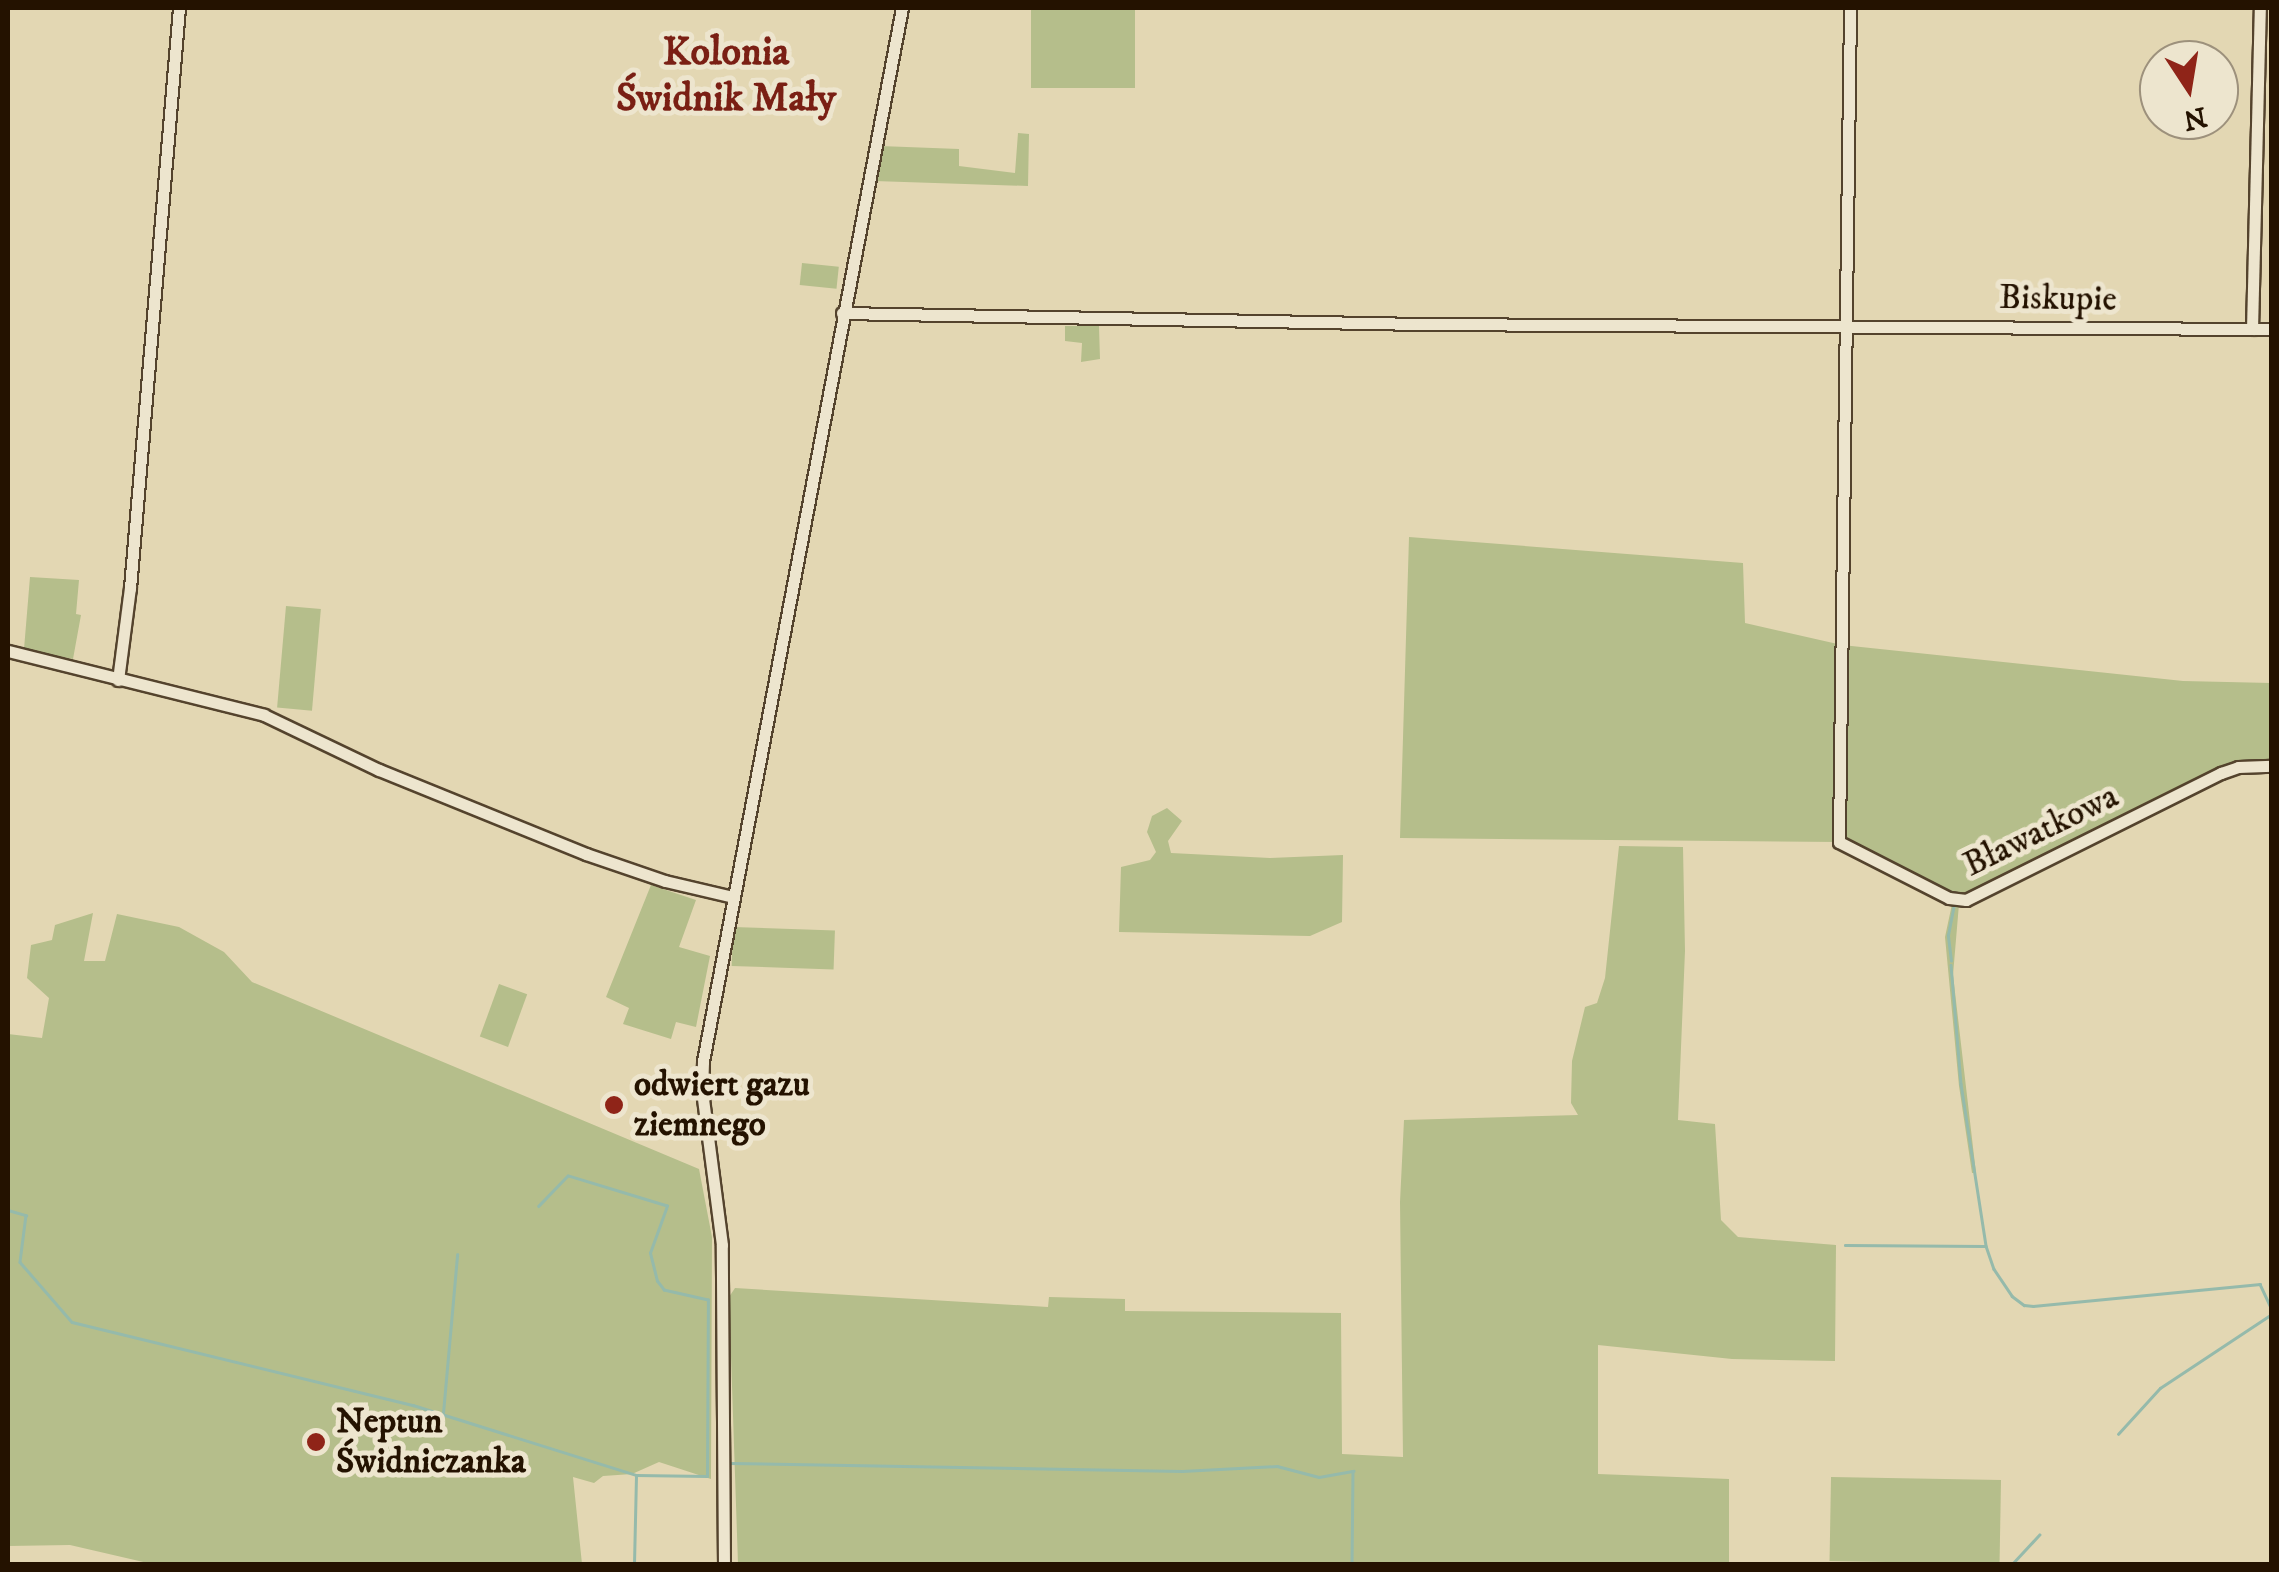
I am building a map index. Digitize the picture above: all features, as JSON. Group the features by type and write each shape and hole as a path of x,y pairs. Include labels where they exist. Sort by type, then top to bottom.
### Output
{"street":[{"path":"118,680 127,622 179,8"},
{"path":"724,1564 722,1245 702,1077 902,8"},
{"path":"1845,325 1850,8"},
{"path":"2252,329 2260,8"},
{"name":"Biskupie","path":"842,313 1420,324 2272,329"},
{"name":"Bławatkowa","path":"1845,325 1839,842 1949,898 1966,900 2207,779 2238,767 2272,766"},
{"path":"8,651 264,715 379,770 586,854 665,881 733,897"}],"green space":[{"path":"1031,8 1135,8 1135,88 1031,88"},
{"path":"1018,133 1029,134 1028,186 874,181 880,146 959,149 959,166 1015,173"},
{"path":"802,263 839,267 836,289 800,285"},
{"path":"1065,326 1099,326 1100,359 1081,362 1082,343 1065,341"},
{"path":"1409,537 1743,563 1745,623 1842,645 2183,681 2271,683 2271,760 2237,762 1961,901 1839,842 1400,838"},
{"path":"30,577 79,580 76,614 81,615 73,659 24,649"},
{"path":"286,606 321,609 312,711 277,708"},
{"path":"1167,808 1182,821 1168,841 1171,853 1270,858 1343,855 1342,922 1310,936 1119,932 1121,867 1150,860 1156,852 1147,832 1152,816"},
{"path":"1619,846 1683,847 1685,951 1678,1120 1715,1124 1721,1220 1738,1237 1836,1245 1835,1361 1732,1359 1598,1345 1598,1474 1729,1479 1729,1564 738,1564 729,1297 735,1288 1048,1307 1049,1297 1125,1299 1125,1311 1341,1313 1342,1454 1403,1457 1400,1202 1404,1120 1578,1115 1571,1103 1572,1061 1585,1007 1597,1003 1605,978"},
{"path":"651,885 696,900 679,947 710,956 696,1027 676,1022 671,1039 623,1024 629,1008 606,997"},
{"path":"1952,904 1959,904 1953,975 1976,1173 1972,1173 1959,1086 1945,937"},
{"path":"93,913 84,961 105,961 117,914 179,927 224,952 252,982 699,1169 712,1237 711,1479 659,1462 632,1474 603,1476 594,1483 573,1477 582,1564 152,1564 70,1545 8,1546 8,1034 42,1038 49,998 27,978 31,945 52,940 55,925"},
{"path":"733,927 835,931 834,970 732,966"},
{"path":"499,984 527,994 508,1047 480,1037"},
{"path":"1831,1477 2001,1480 2000,1564 1830,1561"}],"waterway":[{"path":"1951,961 1948,935 1954,905"},
{"path":"1951,965 1961,1084 1986,1246 1994,1269 2012,1296 2033,1306 2260,1284 2272,1310"},
{"path":"8,1210 26,1215 20,1262 72,1322 413,1405 636,1475 707,1476 708,1300 664,1290 657,1281 650,1253 667,1206 568,1176 539,1206"},
{"path":"1845,1245 1984,1246"},
{"path":"443,1413 457,1255"},
{"path":"2118,1434 2160,1388 2272,1314"},
{"path":"729,1463 1182,1471 1277,1466 1319,1477 1353,1471 1352,1564"},
{"path":"634,1564 636,1476"},
{"path":"2012,1564 2039,1535"},
{"path":"94,1563 100,1564"}],"place":[{"name":"odwiert gazu ziemnego","path":"614,1105"},
{"name":"Neptun Świdniczanka","path":"316,1442"}],"district":[{"name":"Kolonia Świdnik Mały","path":"726,76"}]}
